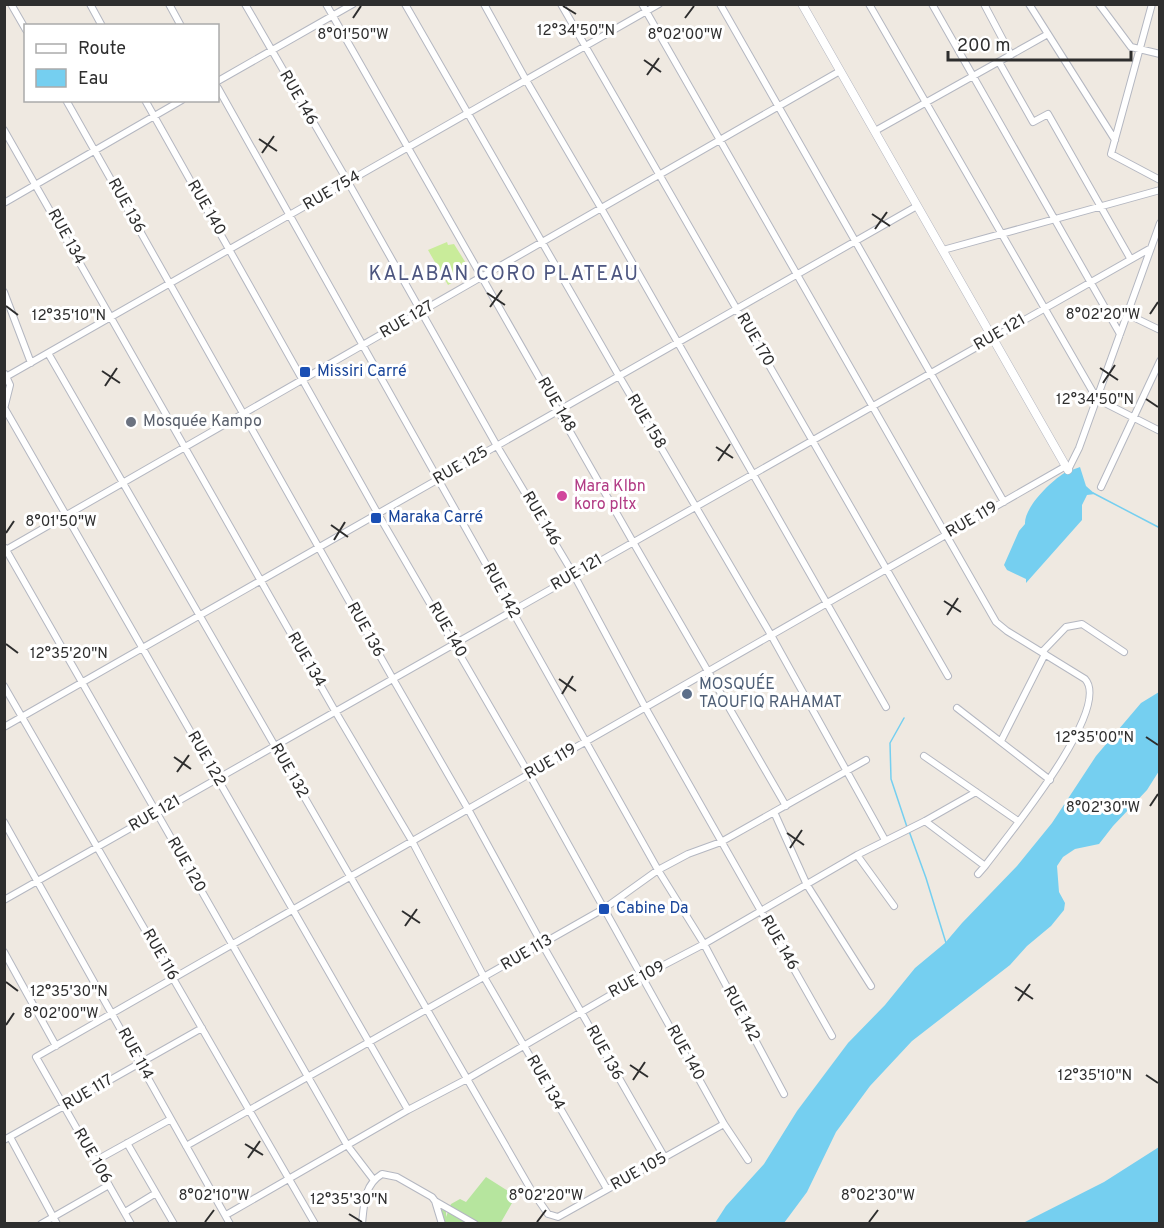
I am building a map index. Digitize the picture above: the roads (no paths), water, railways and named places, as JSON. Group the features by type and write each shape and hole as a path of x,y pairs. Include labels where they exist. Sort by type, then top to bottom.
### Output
{"street":[{"path":"11,4 24,27"},
{"path":"99,4 91,6 101,24"},
{"path":"169,4 180,24"},
{"name":"RUE 146","path":"245,4 497,446 574,575 645,707 832,1036"},
{"name":"RUE 148","path":"326,4 786,806"},
{"path":"219,80 353,4"},
{"name":"RUE 158","path":"405,4 771,635 847,771 889,839"},
{"path":"484,4 886,707"},
{"name":"RUE 170","path":"561,4 948,676"},
{"path":"642,4 996,621 1007,631 1085,679 1089,684 1090,690 1076,736 1050,780 978,874"},
{"name":"RUE 754","path":"5,376 659,4"},
{"path":"720,4 1004,501"},
{"path":"802,4 1067,468 1079,448 1160,223"},
{"path":"868,4 1097,399 1160,431"},
{"path":"932,4 1120,334"},
{"path":"984,4 1011,55"},
{"path":"1029,4 1115,140"},
{"path":"1099,4 1131,47 1160,54"},
{"path":"1152,4 1111,154 1160,180"},
{"path":"875,131 1048,34"},
{"path":"999,62 1033,122 1048,114 1130,258"},
{"name":"RUE 127","path":"5,549 840,71"},
{"name":"RUE 142","path":"219,90 585,742 658,870 704,944 784,1094"},
{"name":"RUE 136","path":"67,102 665,1158"},
{"name":"RUE 140","path":"146,102 378,514 605,908 724,1124 748,1160"},
{"path":"4,202 179,102"},
{"name":"RUE 134","path":"4,130 37,184 335,711 412,841 484,977 607,1189"},
{"path":"943,250 1160,190"},
{"name":"RUE 125","path":"4,727 917,206"},
{"name":"RUE 121","path":"4,900 1151,248"},
{"path":"4,292 31,363"},
{"path":"1127,314 1160,330"},
{"name":"RUE 132","path":"48,353 531,1188"},
{"path":"1101,487 1160,362"},
{"path":"5,376 10,385 5,409"},
{"name":"RUE 122","path":"5,409 408,1110"},
{"name":"RUE 119","path":"36,1057 946,534 1067,468"},
{"name":"RUE 120","path":"5,549 347,1145 373,1179"},
{"path":"1001,741 1044,653 1066,627 1082,624 1124,652"},
{"name":"RUE 116","path":"4,686 315,1224"},
{"path":"957,708 1050,780"},
{"path":"924,756 1018,821"},
{"name":"RUE 113","path":"186,1146 605,908 658,870 688,854 721,842 866,760"},
{"name":"RUE 109","path":"226,1215 408,1110 467,1079 580,1011 704,944 857,855 976,792"},
{"path":"774,812 807,885 871,986"},
{"path":"925,821 985,866"},
{"name":"RUE 114","path":"4,822 230,1224"},
{"path":"857,855 894,906"},
{"path":"4,952 56,1046"},
{"name":"RUE 117","path":"7,1139 202,1028"},
{"name":"RUE 106","path":"36,1057 131,1224"},
{"path":"95,1161 171,1119"},
{"name":"RUE 105","path":"531,1188 548,1214 558,1217 724,1124"},
{"path":"7,1139 57,1224"},
{"path":"127,1143 174,1224"},
{"path":"362,1224 367,1193 373,1179 382,1174 396,1177 475,1224"},
{"path":"41,1224 109,1185"},
{"path":"124,1212 156,1193"},
{"path":"435,1201 442,1224"}],"water":[{"path":"1080,467 1086,486 1095,494 1087,495 1082,505 1082,520 1026,583 1026,579 1007,570 1004,565 1019,531 1025,524 1034,502 1047,487 1066,472"},
{"path":"1159,692 1159,771 1147,790 1099,844 1075,849 1063,857 1057,866 1059,892 1065,903 1064,910 1051,926 1027,946 1010,965 912,1041 870,1086 836,1132 807,1192 784,1223 715,1223 726,1206 764,1164 797,1111 848,1043 885,1005 915,968 945,943 1017,866 1052,823 1096,756 1141,703"},
{"path":"1159,1147 1159,1223 1023,1223 1104,1182"}],"waterway":[{"path":"1093,493 1160,528"},
{"path":"904,718 890,743 891,779 907,827"},
{"path":"909,831 946,943"}],"place":[{"name":"Missiri Carré","path":"305,372"},
{"name":"Mosquée Kampo","path":"131,422"},
{"name":"Mara Klbn koro pltx","path":"562,496"},
{"name":"Maraka Carré","path":"376,518"},
{"name":"MOSQUÉE TAOUFIQ RAHAMAT","path":"687,694"},
{"name":"Cabine Da","path":"604,909"}],"district":[{"name":"KALABAN CORO PLATEAU","path":"504,275"}]}
